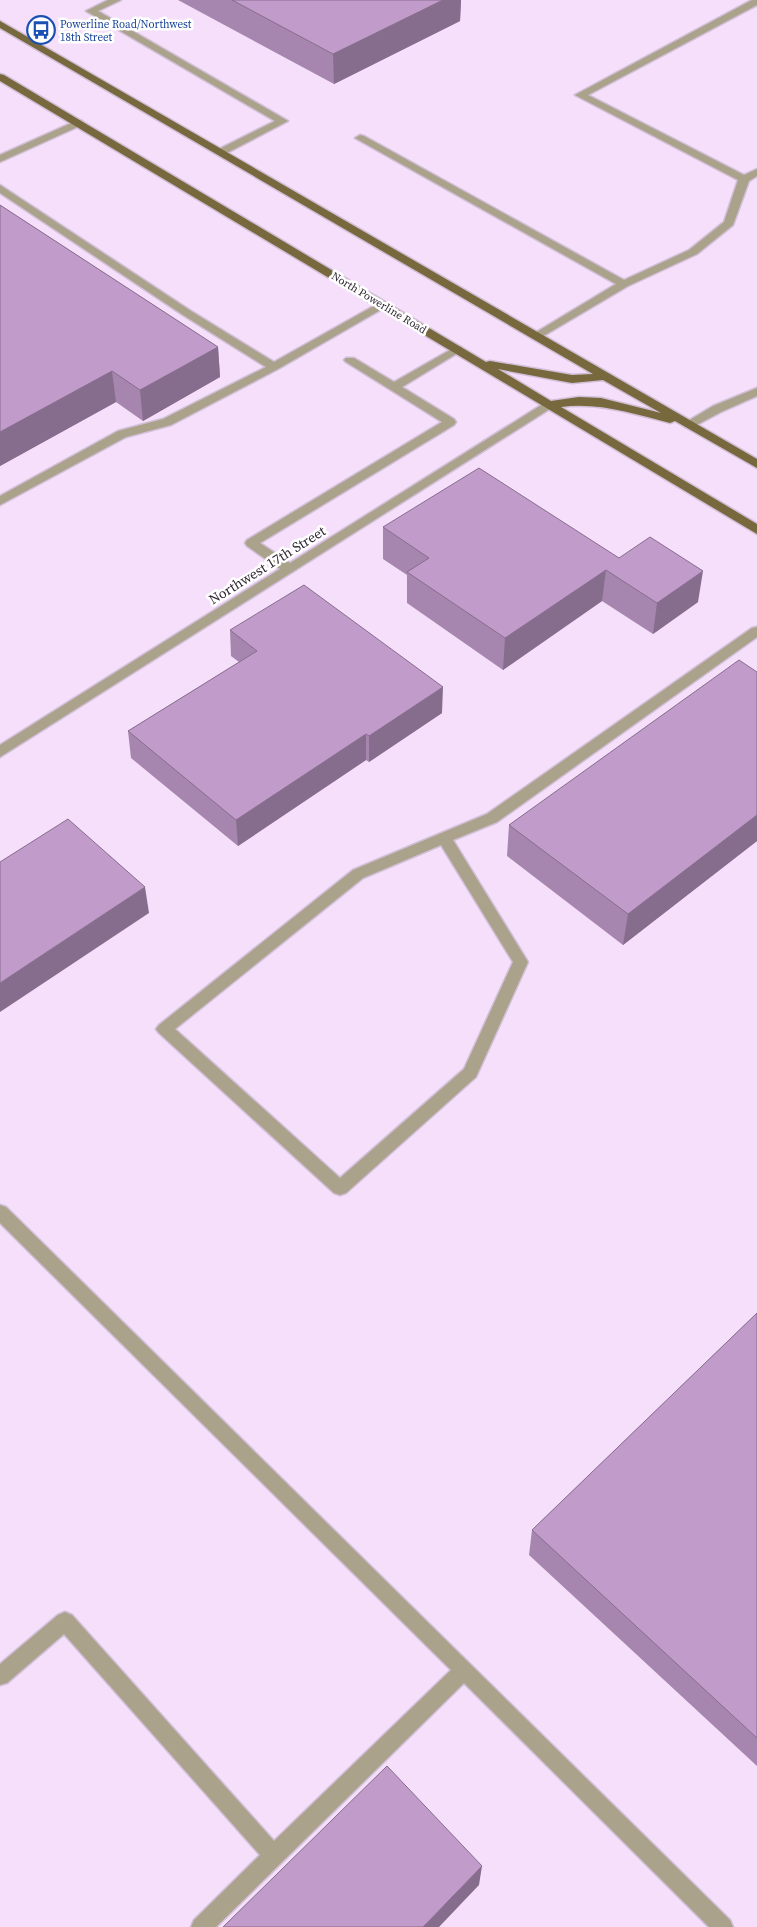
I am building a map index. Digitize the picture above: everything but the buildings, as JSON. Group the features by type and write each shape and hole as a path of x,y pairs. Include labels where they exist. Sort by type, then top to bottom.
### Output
{"main road":[{"path":"0,24 757,464"},
{"name":"North Powerline Road","path":"0,77 458,349 757,530"},
{"path":"478,362 572,379 606,376"},
{"path":"550,405 579,401 601,402 689,424"}],"street":[{"path":"116,0 91,12 283,121 221,152"},
{"path":"744,179 580,94 757,1"},
{"path":"0,159 78,123"},
{"path":"360,138 624,284"},
{"path":"536,336 624,284 692,252 729,223 744,179 757,172"},
{"path":"0,188 187,313 274,367"},
{"path":"0,502 122,434 167,422 274,367 383,305"},
{"path":"394,387 458,349"},
{"path":"289,569 252,543 450,422 350,360"},
{"path":"689,424 757,392"},
{"name":"Northwest 17th Street","path":"0,752 550,405"},
{"path":"444,838 521,962 470,1073 340,1188 164,1029 358,874 444,838 492,818 757,631"},
{"path":"722,656 736,665"},
{"path":"0,1212 723,1927"},
{"path":"0,1676 65,1621 274,1856"},
{"path":"201,1927 464,1670"}],"place":[{"name":"Powerline Road/Northwest 18th Street","path":"41,30"}]}
